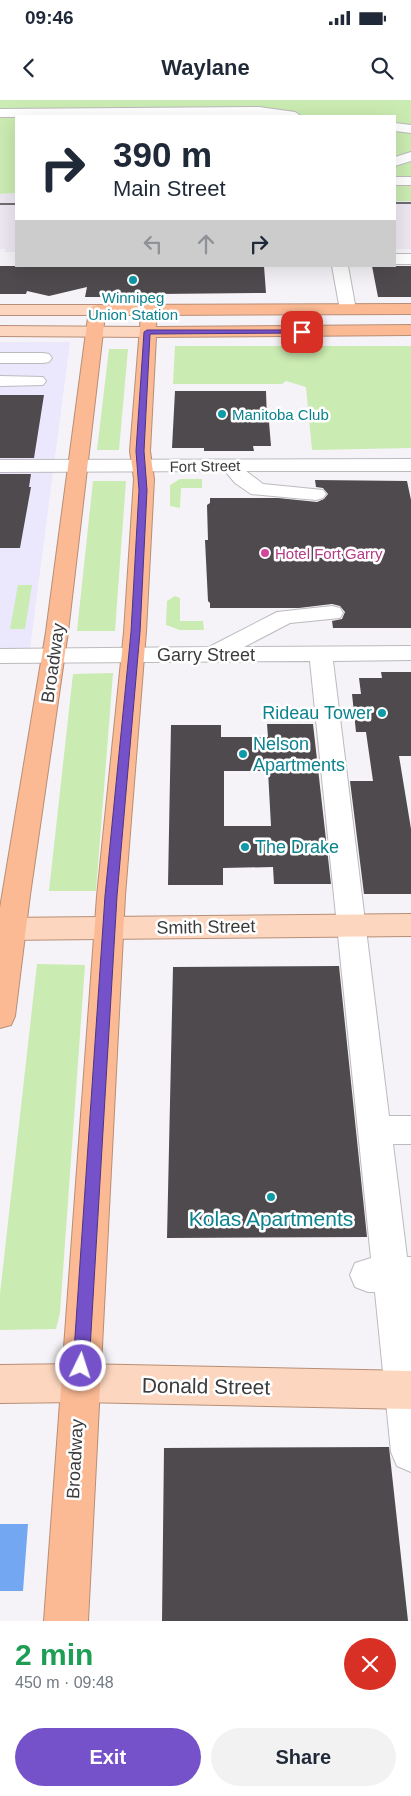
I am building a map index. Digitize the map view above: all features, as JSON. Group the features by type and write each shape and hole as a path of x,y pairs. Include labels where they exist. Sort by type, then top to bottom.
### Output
{"highway":[{"path":"97,310 411,309"},
{"name":"Broadway","path":"0,1016 6,929 54,656 97,310"},
{"name":"Broadway","path":"66,1621 110,928 134,655 143,502 140,451 149,310"},
{"path":"147,332 411,330"}],"main road":[{"path":"0,310 97,310"},
{"path":"0,331 147,332"},
{"name":"Smith Street","path":"6,929 351,924 411,925"},
{"name":"Donald Street","path":"0,1384 80,1383 407,1390"}],"street":[{"path":"238,115 252,111"},
{"path":"0,113 252,111 271,114"},
{"path":"0,122 15,122"},
{"path":"396,162 411,156"},
{"path":"396,181 411,181"},
{"path":"396,259 411,259"},
{"path":"340,267 348,310"},
{"path":"0,358 43,358"},
{"path":"0,381 37,381"},
{"path":"230,465 242,479 258,490 316,494"},
{"name":"Fort Street","path":"0,466 411,465"},
{"path":"208,656 285,617 332,613"},
{"name":"Garry Street","path":"0,656 208,656 411,653"},
{"path":"321,654 376,1130 393,1189 390,1274 407,1390 411,1452"},
{"path":"376,1130 411,1130"}],"shaded area":[{"path":"15,193 15,252 5,252 5,249 0,249 0,194"},
{"path":"396,201 411,201 411,249 396,249"},
{"path":"0,342 70,342 29,656 0,656"}],"green space":[{"path":"0,100 411,100 411,201 396,201 396,115 15,115 15,193 0,194"},
{"path":"175,346 411,346 411,448 312,450 306,387 286,381 282,384 173,384"},
{"path":"109,349 128,349 119,450 97,450"},
{"path":"180,479 202,479 202,488 181,488 180,508 170,506 170,485"},
{"path":"93,481 126,481 115,631 77,631"},
{"path":"18,585 32,585 25,629 10,629"},
{"path":"175,596 180,598 180,621 203,621 204,630 180,630 166,625 167,601"},
{"path":"113,673 96,891 49,891 73,674"},
{"path":"37,964 85,965 60,1313 56,1329 0,1330 0,1294"}],"water":[{"path":"0,1524 28,1524 23,1591 0,1591"}],"building":[{"name":"Winnipeg Union Station","path":"0,266 264,267 266,293 158,294 157,297 106,299 103,297 85,297 87,287 49,296 27,291 26,294 0,294"},
{"path":"411,266 411,297 378,297 372,267"},
{"name":"Manitoba Club","path":"175,391 266,391 267,422 269,422 271,446 253,446 254,451 204,451 204,448 172,448"},
{"path":"0,395 44,395 34,458 0,458"},
{"path":"0,474 31,474 29,487 31,487 20,548 0,548"},
{"path":"315,480 407,481 411,500 411,628 333,628 332,621 342,619 345,612 340,606 332,604 299,608 210,608 205,540 208,540 207,505 210,503 210,498 278,498 317,502 324,499 328,494 323,488 316,487"},
{"path":"381,672 411,672 411,756 399,756 411,829 411,894 364,894 350,781 373,781 366,732 356,732 352,694 361,694 359,678 382,678"},
{"path":"267,724 313,724 331,884 274,884 273,867 223,868 223,885 168,885 171,725 221,725 221,737 268,737","holes":["224,771 268,771 271,826 224,826"]},
{"path":"339,966 367,1237 167,1238 173,967"},
{"path":"389,1447 408,1621 162,1621 164,1448"}],"railway":[{"path":"396,203 411,203"},
{"path":"0,204 15,204"}],"place":[{"name":"Winnipeg Union Station","path":"133,280"},
{"name":"Manitoba Club","path":"222,414"},
{"name":"Hotel Fort Garry","path":"265,553"},
{"name":"Rideau Tower","path":"382,713"},
{"name":"Nelson Apartments","path":"243,754"},
{"name":"The Drake","path":"245,847"},
{"name":"Kolas Apartments","path":"271,1197"}],"route":[{"path":"81,1366 111,896 135,632 144,479 140,451 147,332 302,332"}]}
